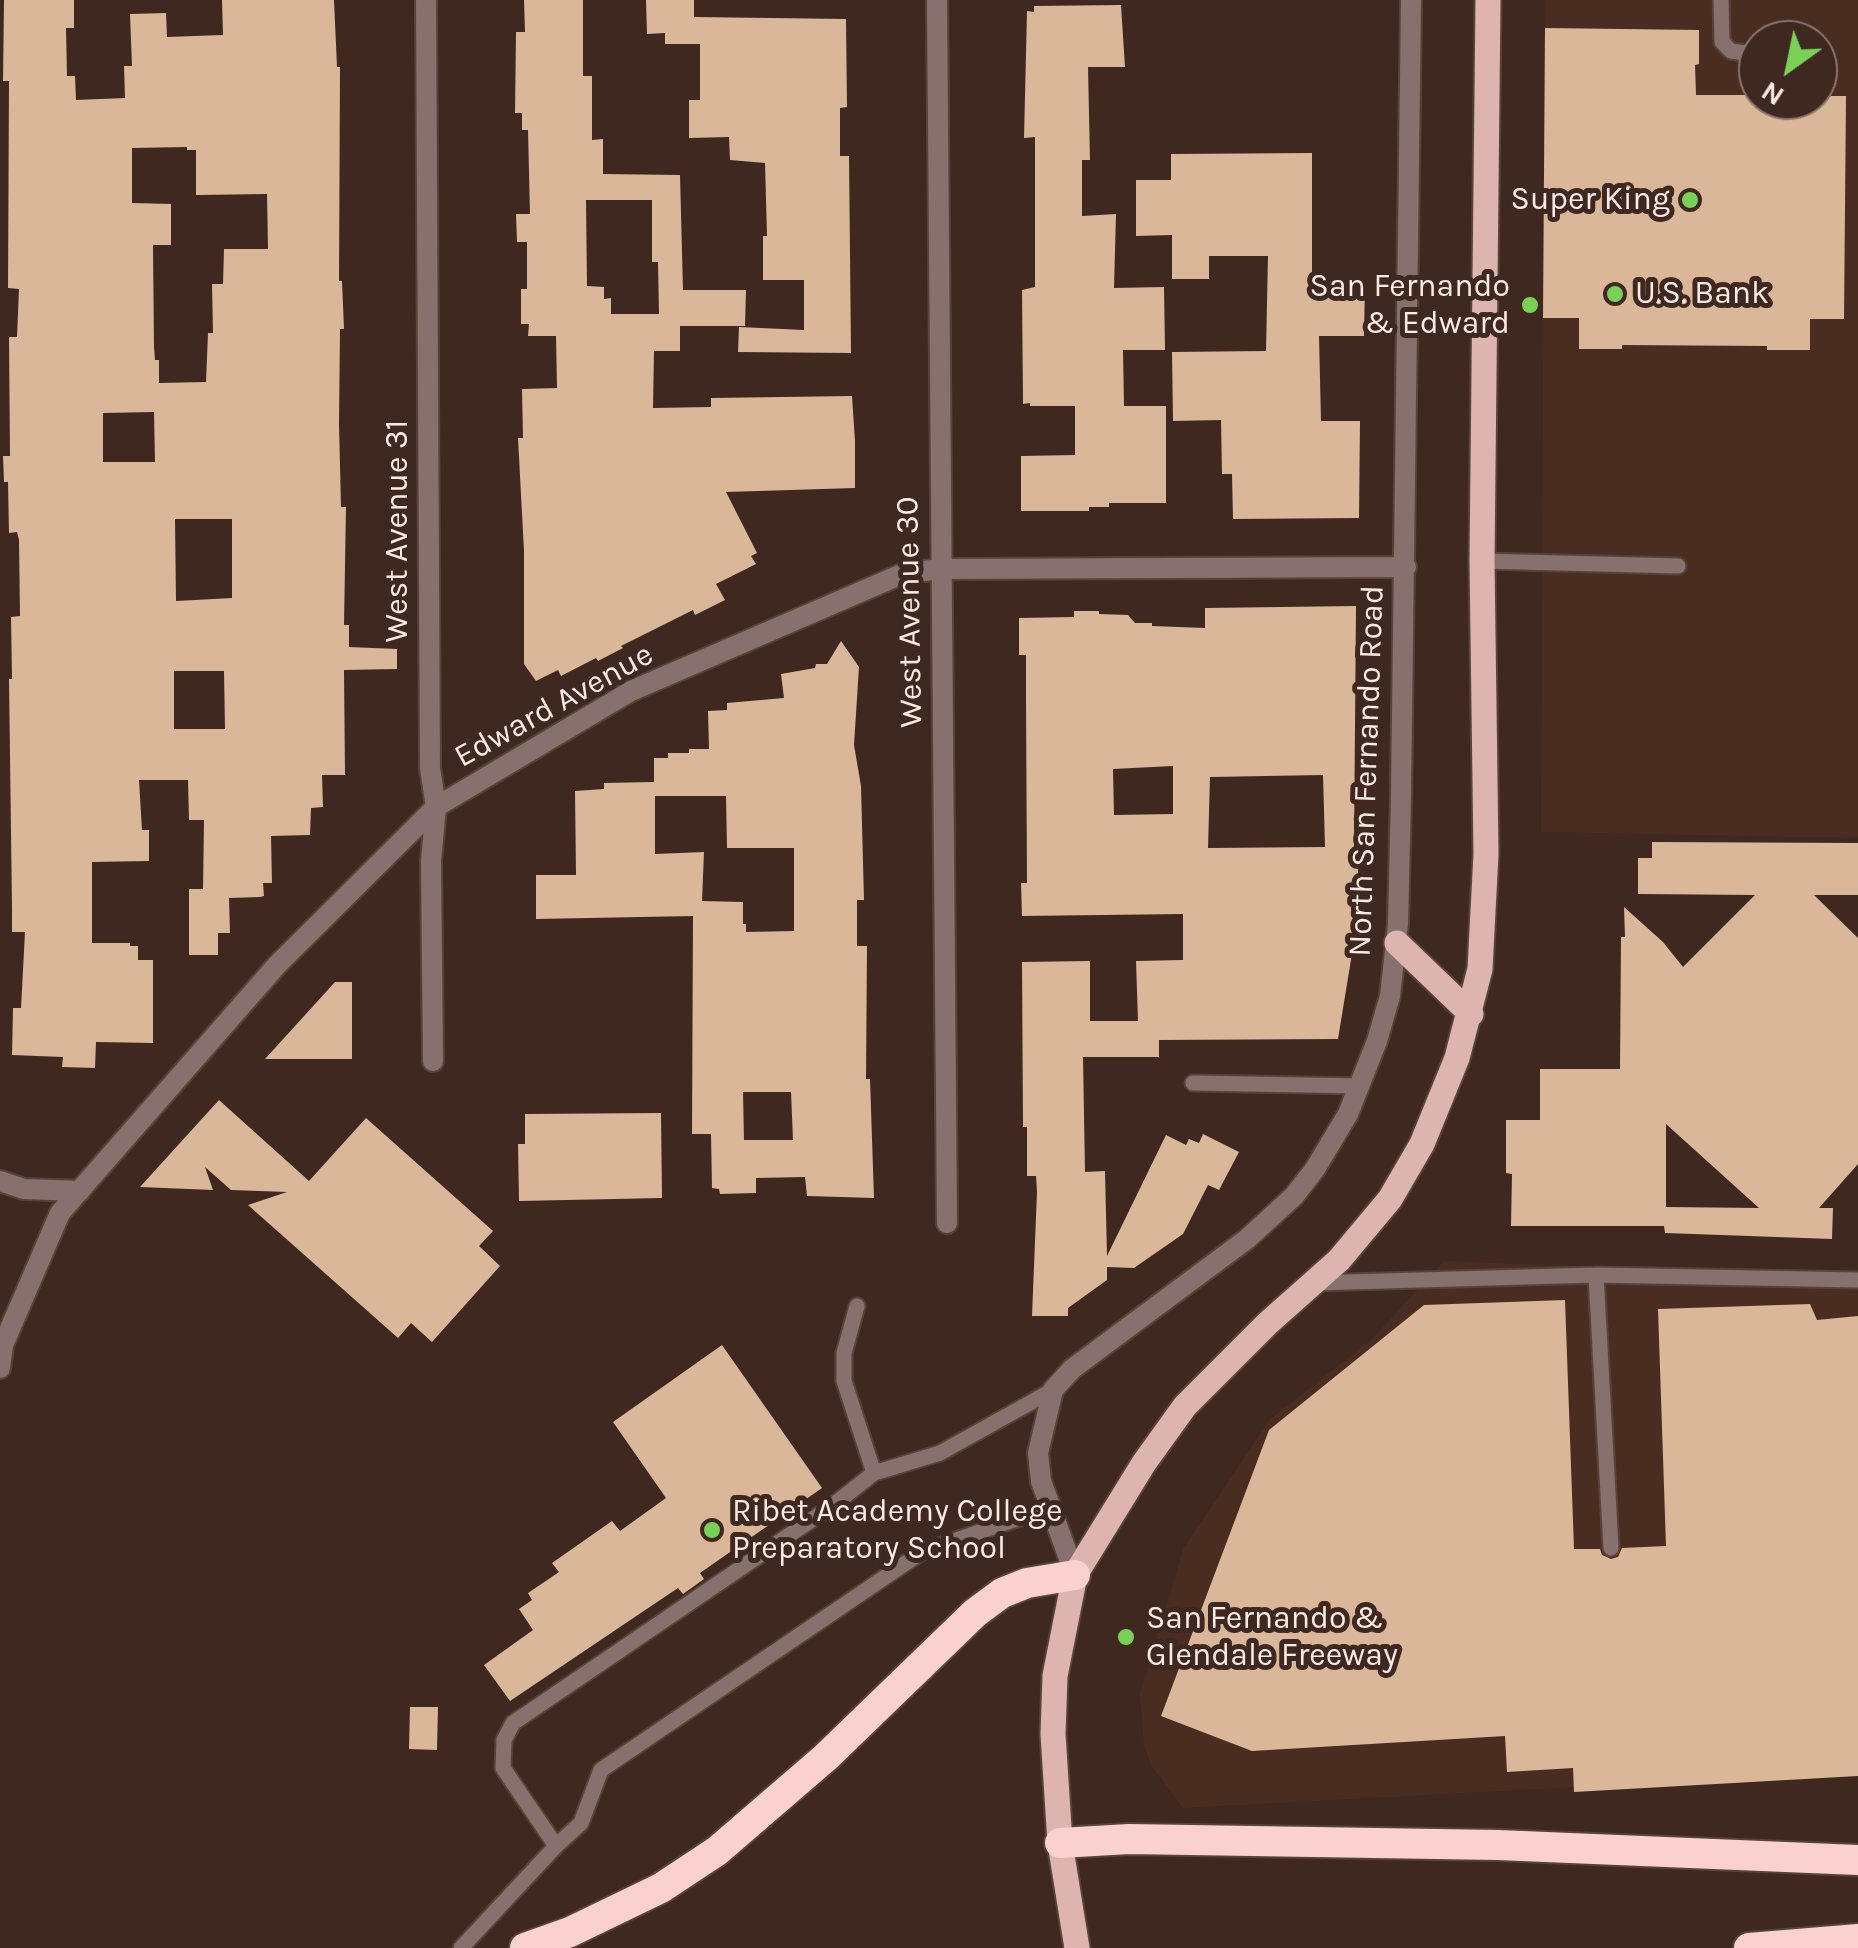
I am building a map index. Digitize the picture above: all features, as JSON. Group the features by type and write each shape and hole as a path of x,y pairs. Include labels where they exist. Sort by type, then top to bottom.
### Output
{"highway":[{"path":"525,1948 570,1932 661,1888 716,1851 826,1757 975,1613 1026,1583 1075,1576"},
{"path":"1060,1842 1498,1845 1858,1860"},
{"path":"1749,1948 1858,1940"}],"main road":[{"path":"1077,1948 1060,1842 1053,1734 1055,1676 1075,1576 1144,1463 1185,1406 1339,1260 1390,1200 1422,1144 1471,1014 1480,969 1486,854 1482,561 1488,0"},
{"path":"1397,943 1471,1014"}],"street":[{"name":"West Avenue 31","path":"426,0 430,750 436,807 431,861 433,1061"},
{"name":"West Avenue 30","path":"936,0 947,1222"},
{"name":"North San Fernando Road","path":"1052,1390 1072,1369 1272,1218 1315,1169 1334,1141 1361,1086 1390,996 1397,943 1406,567 1411,0"},
{"name":"Edward Avenue","path":"0,1368 1,1343 60,1213 277,965 436,807 631,691 902,574 940,569 1406,567"},
{"path":"0,1181 24,1189 80,1191"},
{"path":"1052,1390 1038,1453 1048,1508 1075,1576"}],"lane":[{"path":"1721,0 1722,42 1738,52"},
{"path":"1482,561 1678,566"},
{"path":"1193,1083 1310,1082 1361,1086"},
{"path":"1313,1283 1596,1275 1858,1280"},
{"path":"1596,1275 1611,1548"},
{"path":"858,1306 844,1353 844,1381 874,1474"},
{"path":"556,1846 503,1768 504,1740 512,1724 874,1474 940,1454 1052,1390"},
{"path":"461,1948 582,1823 601,1770 922,1552 1048,1508"}],"shaded area":[{"path":"1545,0 1858,0 1858,838 1541,832"},
{"path":"1444,1261 1858,1277 1858,1772 1183,1808 1151,1765 1144,1745 1140,1694 1184,1547 1269,1420 1371,1340"}],"building":[{"path":"4,0 74,0 74,28 66,28 67,76 75,76 76,100 125,98 124,66 132,66 130,14 166,13 167,37 223,35 222,0 334,0 340,67 339,281 344,329 340,329 339,424 341,507 346,507 344,625 349,625 349,647 397,649 397,669 344,670 345,775 322,775 323,807 311,808 310,835 271,836 272,883 263,883 264,896 229,898 230,933 218,933 218,955 189,955 189,889 203,889 204,820 189,820 188,780 139,780 142,830 149,830 149,861 92,862 92,943 130,943 138,946 138,960 153,960 153,1043 96,1042 95,1068 62,1067 63,1057 12,1055 13,1008 21,1008 25,932 12,932 9,679 11,617 20,616 19,540 17,532 9,533 3,456 10,456 9,337 17,337 19,289 8,288 9,81 3,81","holes":["132,148 196,150 196,195 267,194 268,249 224,249 223,284 212,284 213,333 208,333 206,382 159,383 159,360 155,360 154,347 153,245 171,245 171,204 132,203","154,412 155,462 103,462 103,413","175,519 232,519 232,598 176,601","174,671 224,671 225,729 174,729"]},
{"path":"524,0 583,0 583,76 592,76 592,140 603,139 603,174 680,175 683,290 746,290 745,326 680,326 680,351 654,351 653,408 711,407 711,398 852,396 855,441 855,488 726,492 757,553 751,556 756,564 716,584 725,600 695,615 693,610 598,661 596,658 561,676 558,670 536,681 524,664 518,438 523,438 522,389 557,388 556,336 528,336 529,324 521,324 521,289 527,289 527,242 517,242 516,214 530,214 528,130 522,130 522,113 515,113 516,32 525,32","holes":["586,200 652,200 652,262 658,262 659,314 611,314 611,298 604,299 604,287 587,286"]},
{"path":"646,0 694,0 694,17 846,19 847,107 840,108 840,156 849,156 851,353 738,352 739,327 804,330 804,280 763,280 763,236 767,236 765,163 730,160 729,137 689,138 689,100 700,100 700,44 665,44 665,33 647,34"},
{"path":"1121,5 1125,67 1088,67 1090,160 1082,160 1082,216 1116,214 1114,288 1164,287 1165,350 1123,350 1124,406 1166,406 1166,503 1109,503 1109,507 1089,507 1089,511 1021,511 1021,456 1075,455 1075,406 1023,404 1022,290 1035,287 1035,137 1024,138 1027,11 1034,12 1034,6"},
{"path":"1545,28 1699,30 1696,95 1738,95 1738,120 1838,120 1838,96 1846,96 1844,319 1810,319 1810,350 1622,345 1622,349 1579,349 1579,318 1543,318"},
{"path":"1312,153 1312,281 1365,282 1364,336 1319,336 1321,421 1360,421 1359,518 1233,519 1232,474 1222,474 1221,420 1173,421 1172,352 1266,351 1268,256 1209,256 1209,279 1172,279 1172,235 1136,236 1136,180 1171,180 1171,154"},
{"path":"1356,606 1354,846 1358,846 1358,917 1338,1039 1159,1040 1159,1057 1083,1057 1085,1172 1105,1171 1107,1256 1166,1135 1186,1145 1189,1139 1199,1143 1203,1134 1239,1152 1219,1190 1208,1185 1183,1234 1134,1268 1107,1267 1107,1280 1068,1308 1068,1316 1032,1316 1037,1192 1036,1176 1027,1176 1027,1127 1023,1127 1022,962 1090,961 1090,1021 1138,1021 1136,961 1183,960 1183,914 1022,916 1021,883 1027,883 1026,655 1019,655 1019,618 1074,617 1074,611 1099,611 1128,615 1135,623 1152,626 1205,628 1205,608","holes":["1173,766 1173,814 1114,815 1113,769","1323,775 1325,847 1208,848 1210,777"]},
{"path":"841,641 859,667 854,745 861,786 864,900 857,900 857,946 867,946 866,1079 870,1079 874,1198 807,1196 805,1177 756,1178 756,1193 720,1194 719,1189 712,1188 711,1134 692,1134 693,916 536,919 536,875 576,875 575,791 604,789 604,783 654,782 654,758 689,753 689,749 709,749 708,711 727,710 727,703 784,698 781,674 827,664","holes":["655,796 726,796 727,848 794,848 794,931 746,932 743,902 702,901 704,852 655,854","743,1092 791,1092 793,1140 744,1140"]},
{"path":"1652,842 1858,843 1858,895 1814,895 1858,938 1858,1164 1819,1208 1833,1208 1832,1239 1665,1233 1664,1226 1511,1226 1512,1174 1506,1173 1506,1120 1540,1120 1540,1069 1620,1069 1624,907 1663,942 1683,967 1755,895 1638,894 1638,858 1652,858","holes":["1666,1124 1759,1208 1666,1207"]},
{"path":"335,982 352,982 352,1059 265,1059"},
{"path":"219,1100 309,1181 366,1118 493,1231 479,1246 500,1266 432,1342 411,1323 398,1338 248,1205 287,1192 231,1190 205,1167 213,1190 140,1187"},
{"path":"661,1113 662,1198 519,1201 518,1144 525,1144 525,1114"},
{"path":"1565,1300 1574,1549 1600,1549 1602,1555 1611,1559 1618,1557 1622,1548 1666,1546 1658,1309 1810,1304 1817,1320 1858,1316 1858,1776 1574,1792 1573,1768 1507,1772 1505,1736 1252,1751 1161,1716 1269,1430 1424,1305"},
{"name":"Ribet Academy College Preparatory School","path":"722,1345 822,1488 700,1573 704,1579 683,1594 678,1588 510,1701 484,1665 533,1630 519,1609 532,1600 528,1593 559,1572 552,1563 612,1521 620,1531 666,1498 613,1422"},
{"path":"410,1707 438,1707 437,1750 409,1749"}],"place":[{"name":"Super King","path":"1690,200"},
{"name":"U.S. Bank","path":"1615,294"},
{"name":"San Fernando & Edward","path":"1530,305"},
{"name":"Ribet Academy College Preparatory School","path":"712,1530"},
{"name":"San Fernando & Glendale Freeway","path":"1126,1637"}]}
